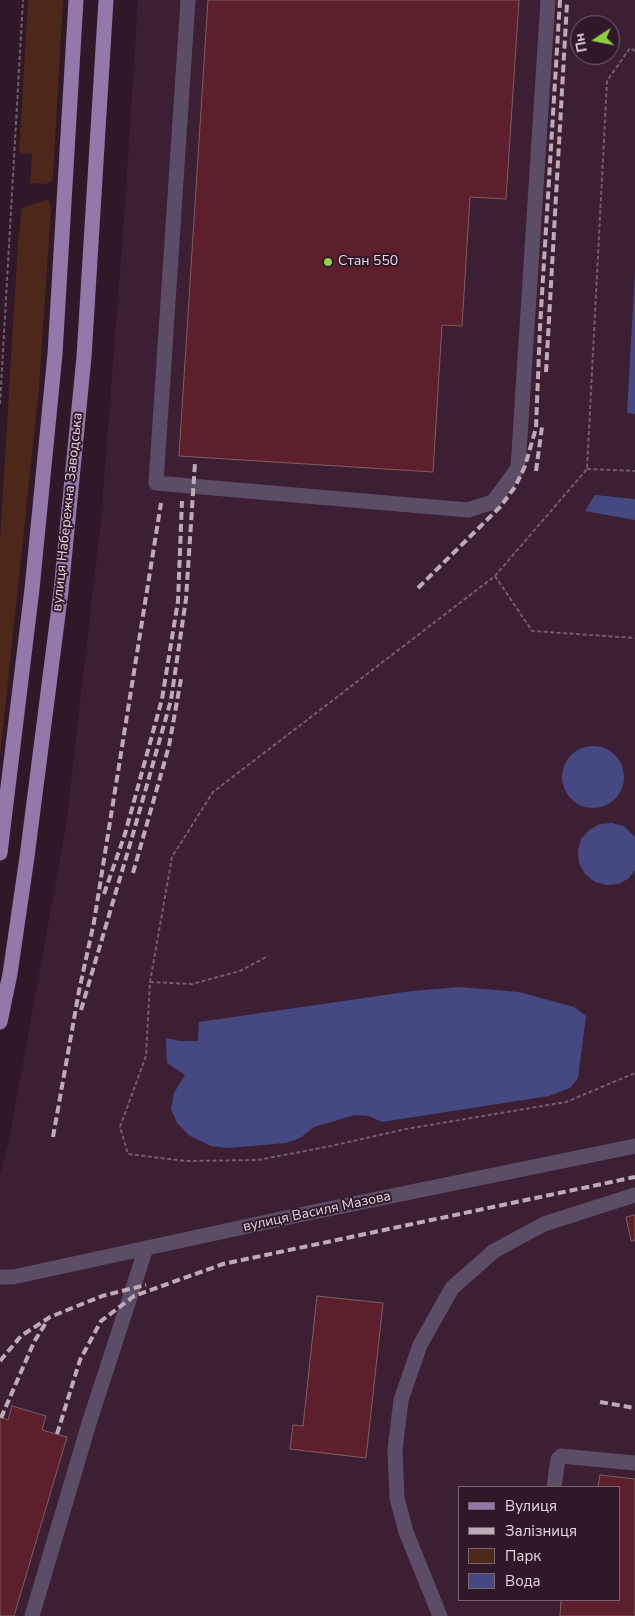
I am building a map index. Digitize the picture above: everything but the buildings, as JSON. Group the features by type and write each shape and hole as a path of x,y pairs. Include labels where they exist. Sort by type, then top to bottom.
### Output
{"main road":[{"name":"вулиця Набережна Заводська","path":"0,853 32,589 55,354 76,0"},
{"name":"вулиця Набережна Заводська","path":"0,1022 10,974 28,857 61,592 84,357 106,0"}],"street":[{"path":"188,0 156,483 468,510 493,502 518,468 548,0"},
{"name":"вулиця Василя Мазова","path":"0,1277 14,1277 635,1146"},
{"path":"440,1616 406,1532 397,1498 395,1450 401,1400 420,1345 452,1288 494,1251 544,1224 635,1196"},
{"path":"32,1616 90,1420 146,1248"},
{"path":"554,1486 558,1459 561,1456 635,1463"}],"path":[{"path":"0,404 23,0"},
{"path":"635,51 630,48 607,81 587,469 495,576 213,792 172,857 150,982 146,1056 120,1127 128,1154 186,1161 258,1160 406,1129 566,1102 635,1073"},
{"path":"587,469 635,471"},
{"path":"495,576 532,631 635,638"},
{"path":"150,982 192,984 240,971 268,956"}],"shaded area":[{"path":"138,0 635,0 635,1616 0,1616 0,1174 9,1140 66,825 101,519 124,219"}],"green space":[{"path":"28,0 63,0 53,176 52,181 46,184 30,183 32,154 19,153"},
{"path":"46,200 49,201 51,208 39,388 0,756 0,540 18,243 22,208"}],"water":[{"path":"635,271 635,414 627,413"},
{"path":"595,495 635,499 635,520 585,511"},
{"path":"593,746 610,751 615,755 619,760 624,777 619,794 615,799 610,803 593,808 576,803 571,799 567,794 562,777 567,760 571,755 576,751"},
{"path":"612,823 624,826 635,837 635,870 629,878 619,884 606,885 595,882 585,874 579,863 578,851 581,839 589,830 600,824"},
{"path":"459,987 519,992 574,1007 586,1016 578,1078 570,1088 549,1096 382,1122 369,1116 355,1115 314,1127 300,1138 286,1143 228,1148 211,1146 190,1136 177,1123 171,1109 174,1093 185,1075 167,1063 166,1038 180,1041 198,1041 199,1022 412,991"}],"railway":[{"path":"418,588 500,507 515,487 525,466 536,428 540,327 560,0"},
{"path":"546,372 567,3"},
{"path":"536,471 542,427"},
{"path":"81,1010 171,700 186,599 195,463"},
{"path":"104,894 125,834 162,699 178,601 182,501"},
{"path":"53,1137 79,991 94,922 161,503"},
{"path":"133,873 169,746 181,679"},
{"path":"57,1434 80,1360 101,1321 134,1296 223,1264 635,1177"},
{"path":"0,1361 21,1336 50,1317 102,1296 146,1285"},
{"path":"1,1418 34,1342 47,1321"},
{"path":"600,1402 635,1408"}],"place":[{"name":"Стан 550","path":"328,262"}]}
